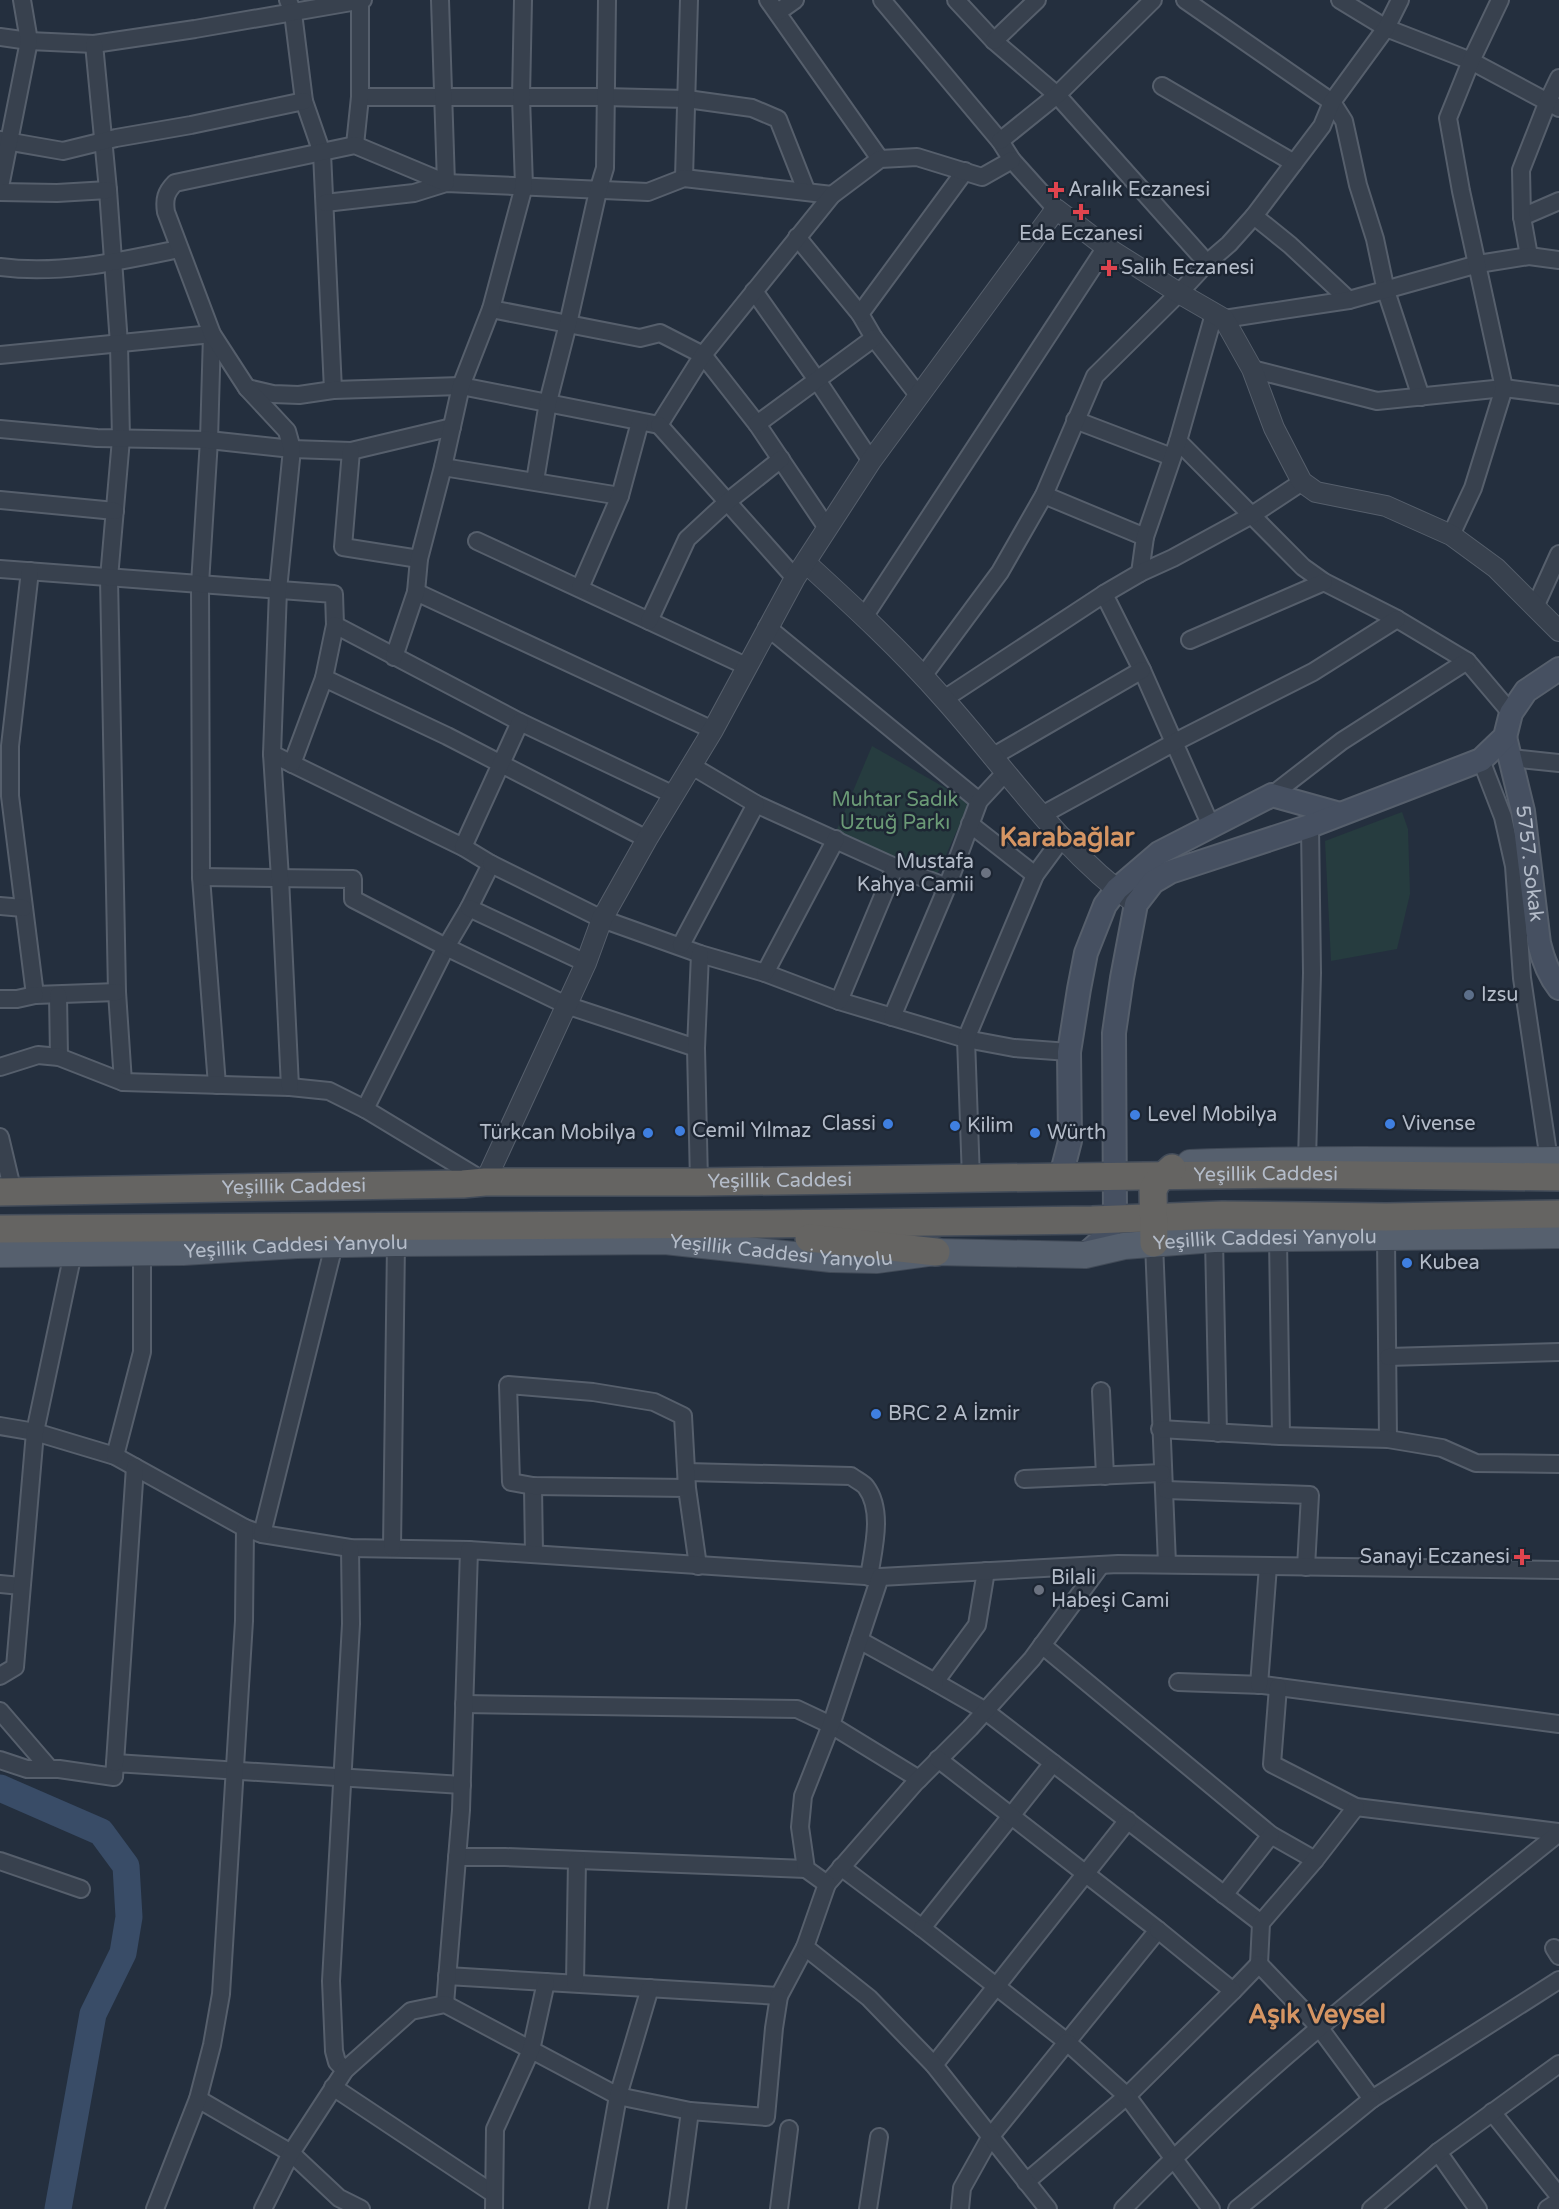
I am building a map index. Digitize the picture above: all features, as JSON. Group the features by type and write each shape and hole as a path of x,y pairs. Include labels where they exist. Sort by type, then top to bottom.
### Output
{"highway":[{"name":"Yeşillik Caddesi","path":"7,1192 485,1182 971,1179 1053,1173 1170,1170 1282,1174 1556,1166"},
{"path":"1154,1231 1153,1190 1157,1182 1170,1170"},
{"name":"Yeşillik Caddesi","path":"0,1229 1115,1219 1154,1231 1222,1215 1386,1217 1559,1214"},
{"path":"756,1224 785,1235 936,1252"}],"main road":[{"path":"1084,1255 1102,1239 1115,1219 1114,1033 1129,936 1137,904 1153,882 1170,872 1310,826 1481,760 1508,747 1511,713 1526,691 1558,671"},
{"name":"5757. Sokak","path":"1508,747 1513,814 1539,943 1543,961 1559,988"},
{"path":"1053,1173 1070,1141 1069,1052 1086,953 1105,905 1116,890 1159,853 1272,795 1340,814"},
{"path":"1170,1170 1266,1159 1556,1166"},
{"name":"Yeşillik Caddesi Yanyolu","path":"0,1254 142,1252 396,1243 665,1241 831,1259 877,1260 936,1252 1084,1255 1124,1246 1154,1231 1214,1239 1559,1235"}],"street":[{"path":"0,187 5,141 29,41 22,0"},
{"path":"0,37 29,41 94,44 290,7 361,0 360,97 355,145"},
{"path":"440,0 446,183"},
{"path":"394,657 416,592 419,560 461,386 491,309 524,186 521,97 524,0"},
{"path":"535,482 548,402 605,168 606,0"},
{"path":"684,178 689,0"},
{"path":"795,0 773,6 880,159"},
{"path":"882,0 1000,141 1012,160 1056,209 1106,247 1219,316 1252,369 1274,428 1302,482 1316,492 1386,506 1451,535 1496,568 1559,631"},
{"path":"956,0 994,41 1057,95 1207,263"},
{"path":"994,41 1037,0"},
{"path":"1000,141 1057,95 1153,0"},
{"path":"1185,0 1332,102 1344,121 1386,291 1421,397"},
{"path":"1340,0 1386,28 1471,61 1553,105"},
{"path":"923,675 1000,572 1044,495 1095,376 1207,263 1229,244 1254,216 1322,126 1332,102 1386,28 1400,0"},
{"path":"1451,535 1473,488 1504,388 1461,191 1448,118 1471,61 1500,0"},
{"path":"290,7 304,101 322,153 333,390"},
{"path":"94,44 108,190 119,344 121,439 109,578 117,992 123,1082"},
{"path":"1529,256 1521,218 1521,170 1553,105 1559,78"},
{"path":"1162,86 1294,163"},
{"path":"360,97 687,99 752,108 778,118 806,190"},
{"path":"5,141 63,151 304,101"},
{"path":"290,1087 272,754 278,590 292,449 286,431 247,388 212,334 179,249 166,212 164,199 175,183 355,145 446,183"},
{"path":"658,425 703,355 832,195 880,159 917,157 982,177 1012,160"},
{"path":"860,314 965,171"},
{"path":"325,203 414,193 446,183 648,192 684,178 806,190 832,195"},
{"path":"0,192 57,193 108,190"},
{"path":"1521,218 1559,201"},
{"path":"0,1067 38,1055 59,1057 123,1082 290,1087 329,1091 365,1109 485,1182 586,963 602,919 692,766 767,627 871,461 1056,209"},
{"path":"1254,216 1290,245 1349,300"},
{"path":"797,237 860,314 874,338 918,395"},
{"path":"864,617 1106,247"},
{"path":"0,267 22,270 112,262 179,249"},
{"path":"1219,316 1349,300 1478,264 1529,256 1559,260"},
{"path":"754,291 871,461"},
{"path":"491,309 640,338 660,333 703,355 757,424 827,528"},
{"path":"1140,573 1145,537 1219,316"},
{"path":"0,355 212,334"},
{"path":"212,334 209,440 200,584 201,877 218,1085"},
{"path":"757,424 874,338"},
{"path":"1252,369 1377,401 1504,388 1559,395"},
{"path":"247,388 273,394 299,395 333,390 461,386 658,425 727,502 800,571 864,617 923,675 1042,815 1116,890 1137,904"},
{"path":"1075,420 1175,449 1252,514 1303,567 1324,582 1397,620 1467,661 1511,713"},
{"path":"580,588 620,496 640,422"},
{"path":"0,429 121,439 209,440 292,449 351,451 452,427"},
{"path":"351,451 343,547 419,560"},
{"path":"649,621 687,539 727,502 781,459"},
{"path":"443,467 620,496"},
{"path":"944,699 1104,594 1252,514 1302,482"},
{"path":"1044,495 1145,537"},
{"path":"0,500 115,511"},
{"path":"477,541 746,666"},
{"path":"1535,607 1559,554"},
{"path":"0,569 334,594 335,625 324,678 292,764"},
{"path":"30,571 5,745 5,796 35,996"},
{"path":"1190,640 1324,582"},
{"path":"416,592 712,730"},
{"path":"1104,594 1142,670 1212,826"},
{"path":"1042,815 1175,742 1313,672 1397,620"},
{"path":"335,625 520,722 674,795"},
{"path":"767,627 979,801"},
{"path":"1272,795 1342,741 1467,661"},
{"path":"992,756 1142,670"},
{"path":"324,678 447,736 647,839"},
{"path":"464,847 520,722"},
{"path":"1508,747 1559,763"},
{"path":"272,754 464,847 491,864 602,919 681,945 700,954 765,973 839,1001 966,1039 1014,1048 1069,1052"},
{"path":"1481,760 1513,814 1514,866 1522,978 1556,1166"},
{"path":"692,766 756,804 947,888"},
{"path":"892,1017 947,888 979,801 1005,773"},
{"path":"681,945 756,804"},
{"path":"970,824 1035,875"},
{"path":"1307,1160 1312,973 1310,826"},
{"path":"971,1179 966,1039 1035,875 1063,837"},
{"path":"765,973 836,839"},
{"path":"365,1109 446,947 491,864"},
{"path":"839,1001 895,867"},
{"path":"201,877 353,879 353,899 446,947 566,1005 696,1048"},
{"path":"0,906 23,908"},
{"path":"469,908 586,963"},
{"path":"699,1182 696,1048 700,954"},
{"path":"0,999 117,992"},
{"path":"58,995 59,1057"},
{"path":"0,1137 7,1192"},
{"path":"1154,1231 1162,1473 1166,1490 1167,1563"},
{"path":"1386,1238 1388,1439"},
{"path":"1214,1239 1218,1432"},
{"path":"1278,1239 1281,1436"},
{"path":"392,1548 396,1243"},
{"path":"262,1534 334,1245"},
{"path":"115,1456 142,1352 142,1252"},
{"path":"0,1676 15,1667 35,1432 73,1253"},
{"path":"1388,1357 1559,1352"},
{"path":"698,1566 687,1480 683,1416 654,1402 593,1392 508,1385 511,1482 533,1486 687,1480 851,1476 865,1485 874,1501 874,1577 859,1641 831,1725 803,1796 800,1827 806,1869"},
{"path":"1101,1391 1105,1476"},
{"path":"0,1426 35,1432 115,1456 245,1528 262,1534 350,1548 469,1550 874,1577 1167,1563 1559,1570"},
{"path":"1160,1428 1281,1436 1388,1439 1442,1448 1476,1463 1559,1464"},
{"path":"0,1760 27,1769 50,1769 114,1777 135,1467"},
{"path":"1024,1479 1162,1473"},
{"path":"533,1486 534,1554"},
{"path":"1166,1490 1310,1495 1306,1567"},
{"path":"155,2209 198,2099 212,2045 221,1994 244,1621 245,1528"},
{"path":"345,2070 337,2062 334,2051 331,1981 351,1624 350,1548"},
{"path":"445,2004 462,1785 469,1550"},
{"path":"263,2209 291,2153 345,2070 411,2011 445,2004 618,2096 690,2111 766,2117 779,1996 805,1947 827,1884 919,1779 970,1728 1032,1659 1101,1565"},
{"path":"1259,1685 1268,1566"},
{"path":"934,1682 977,1625 986,1571"},
{"path":"0,1584 21,1586"},
{"path":"859,1641 984,1710 1261,1923"},
{"path":"1042,1645 1271,1835 1315,1860"},
{"path":"1178,1682 1278,1687 1559,1724"},
{"path":"1278,1687 1272,1764 1356,1807 1559,1832"},
{"path":"464,1704 797,1709 831,1725 919,1779"},
{"path":"0,1711 50,1769"},
{"path":"938,1759 1086,1873 1233,1991"},
{"path":"115,1763 462,1785"},
{"path":"922,1928 1053,1763"},
{"path":"1026,2182 1127,2096 1259,1964 1261,1923 1315,1860 1356,1807"},
{"path":"934,2065 1128,1820"},
{"path":"1123,2209 1172,2158 1319,2027 1559,1832"},
{"path":"1224,1895 1271,1835"},
{"path":"457,1857 806,1869 827,1884"},
{"path":"575,1983 577,1860"},
{"path":"0,1862 81,1889"},
{"path":"841,1867 997,1985 1067,2042 1127,2096 1211,2209"},
{"path":"960,2209 962,2188 991,2136 1158,1930"},
{"path":"805,1947 869,1998 934,2065 1048,2209"},
{"path":"1259,1964 1319,2027 1372,2099"},
{"path":"447,1976 779,1996"},
{"path":"1238,2209 1372,2099 1559,1980"},
{"path":"494,2202 495,2129 531,2050 546,1982"},
{"path":"598,2209 618,2096 650,1988"},
{"path":"1371,2209 1438,2152 1492,2112 1558,2068"},
{"path":"333,2087 494,2202"},
{"path":"198,2099 291,2153 337,2203 361,2209"},
{"path":"677,2209 690,2111"},
{"path":"1492,2112 1559,2196"},
{"path":"779,2209 789,2129"},
{"path":"868,2209 879,2137"},
{"path":"1438,2152 1473,2207"},
{"path":"1547,2209 1559,2201"}],"green space":[{"name":"Muhtar Sadık Uztuğ Parkı","path":"872,746 970,802 935,879 835,834"},
{"path":"1402,812 1408,829 1410,894 1397,949 1331,961 1325,841"}],"waterway":[{"path":"0,1788 101,1832 126,1866 129,1917 123,1953 93,2014 58,2209"}],"place":[{"name":"Aralık Eczanesi","path":"1056,190"},
{"name":"Eda Eczanesi","path":"1081,212"},
{"name":"Salih Eczanesi","path":"1109,268"},
{"name":"Mustafa Kahya Camii","path":"986,873"},
{"name":"Izsu","path":"1469,995"},
{"name":"Level Mobilya","path":"1135,1115"},
{"name":"Classi","path":"888,1124"},
{"name":"Vivense","path":"1390,1124"},
{"name":"Kilim","path":"955,1126"},
{"name":"Cemil Yılmaz","path":"680,1131"},
{"name":"Türkcan Mobilya","path":"648,1133"},
{"name":"Würth","path":"1035,1133"},
{"name":"Kubea","path":"1407,1263"},
{"name":"BRC 2 A İzmir","path":"876,1414"},
{"name":"Sanayi Eczanesi","path":"1522,1557"},
{"name":"Bilali Habeşi Cami","path":"1039,1590"}],"district":[{"name":"Karabağlar","path":"1067,837"},
{"name":"Aşık Veysel","path":"1317,2014"}]}
